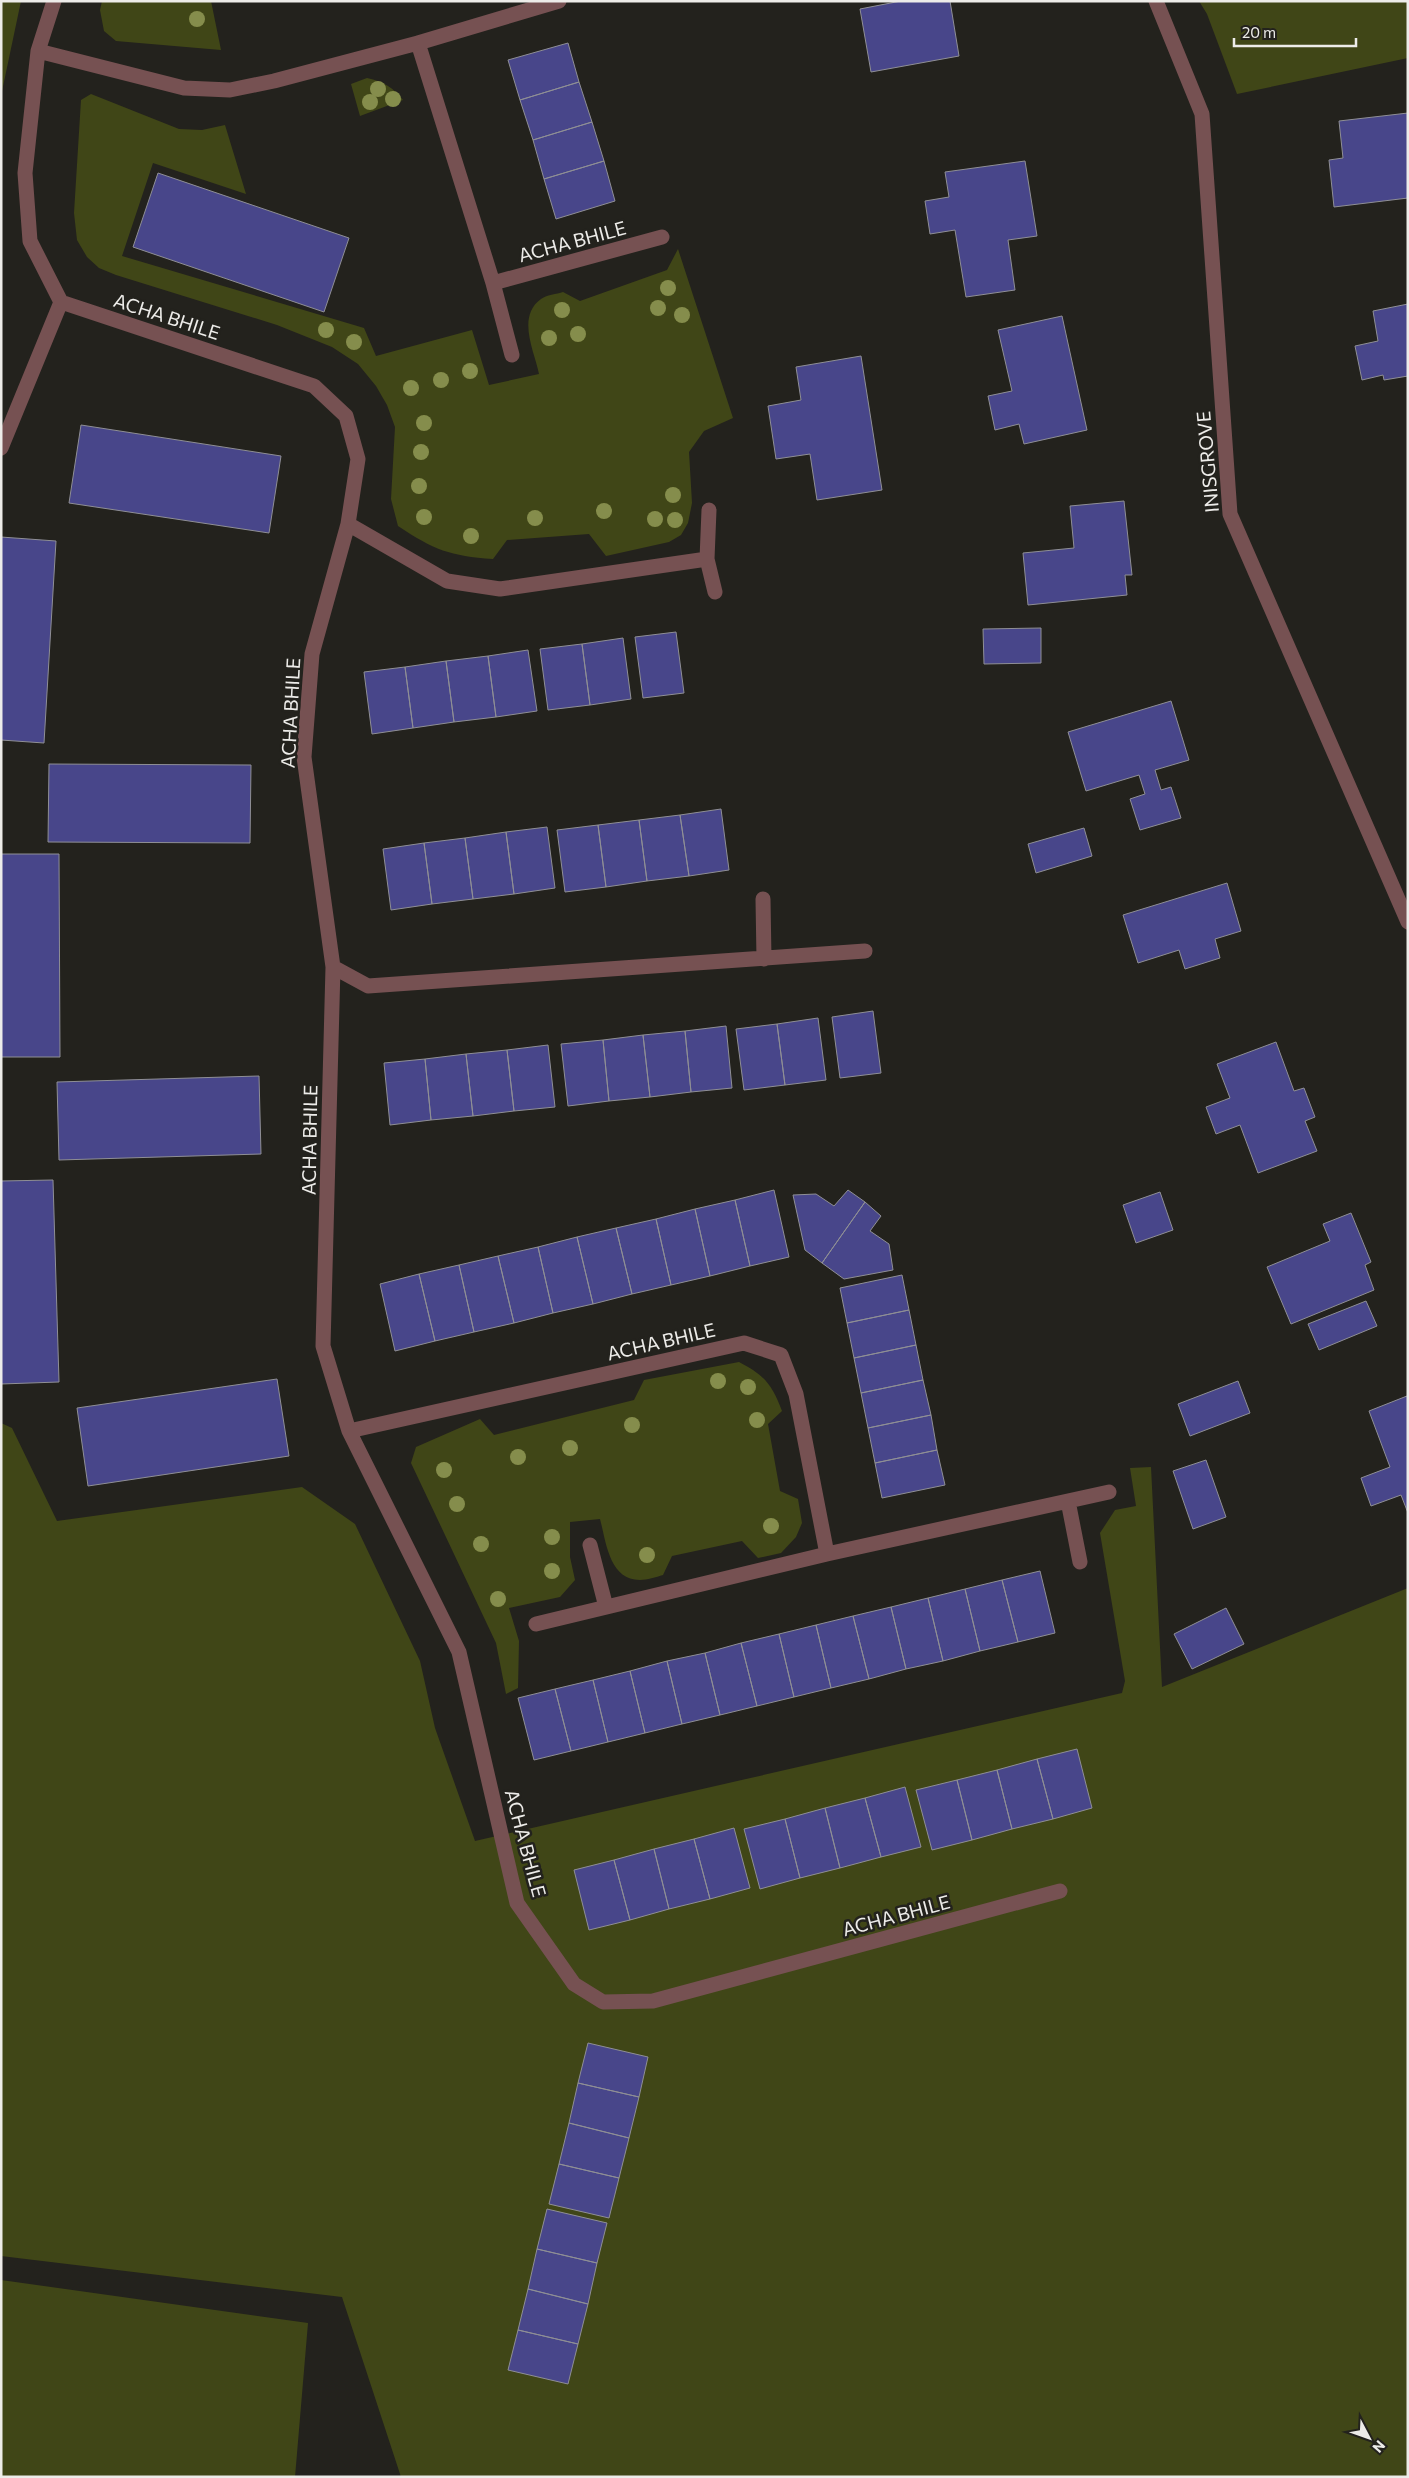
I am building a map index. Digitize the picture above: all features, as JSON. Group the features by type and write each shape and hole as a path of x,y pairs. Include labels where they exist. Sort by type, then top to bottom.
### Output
{"street":[{"path":"1,448 62,302 30,241 25,173 38,51 54,1"},
{"path":"38,51 184,88 230,90 274,81 418,43 559,1"},
{"name":"INISGROVE","path":"1156,1 1202,114 1230,514 1408,922"},
{"path":"418,43 493,283 512,355"},
{"name":"ACHA BHILE","path":"493,283 662,237"},
{"name":"ACHA BHILE","path":"62,302 314,386 346,416 358,459 348,524 312,654 304,757 333,967 323,1346 349,1431 459,1652 517,1903 574,1984 604,2002 653,2001 1060,1892"},
{"path":"709,510 707,559 715,592"},
{"path":"348,524 447,581 500,588 707,559"},
{"path":"763,898 764,959"},
{"path":"333,967 368,986 865,951"},
{"name":"ACHA BHILE","path":"349,1431 744,1343 781,1355 796,1394 827,1554"},
{"path":"536,1624 827,1554 1110,1492"},
{"path":"1068,1501 1080,1562"},
{"path":"590,1545 606,1607"}],"green space":[{"path":"1,1 21,1 1,96"},
{"path":"102,1 211,1 221,50 116,41 104,31 100,10"},
{"path":"1199,1 1408,1 1408,58 1237,94 1207,14"},
{"path":"367,78 388,86 403,100 360,116 351,84"},
{"path":"91,94 179,129 202,130 225,125 246,194 153,163 122,256 364,328 376,356 472,330 489,385 539,374 528,325 534,306 541,299 563,292 580,301 667,270 678,249 733,418 704,431 689,452 692,503 688,523 681,535 669,542 606,556 589,534 507,540 493,559 454,554 422,541 398,526 391,499 395,427 387,405 376,386 358,364 332,347 277,325 116,275 99,268 87,257 77,240 74,213 81,100"},
{"path":"739,1362 755,1371 766,1381 775,1394 782,1411 768,1424 780,1491 798,1499 802,1523 796,1537 781,1553 758,1558 742,1541 672,1556 663,1575 640,1580 622,1574 615,1566 607,1548 600,1519 570,1522 570,1557 575,1580 560,1597 509,1608 519,1641 518,1688 506,1694 496,1643 411,1463 416,1447 480,1419 494,1435 634,1400 644,1380"},
{"path":"1,1423 12,1428 57,1521 302,1487 355,1524 420,1661 435,1728 475,1841 1122,1693 1125,1681 1100,1533 1115,1510 1136,1506 1130,1468 1151,1467 1162,1687 1408,1588 1408,2477 401,2477 342,2297 1,2256"},
{"path":"1,2280 308,2323 295,2477 1,2477"}],"building":[{"path":"901,1 950,1 959,56 871,72 860,9"},
{"path":"568,43 579,82 520,100 508,60"},
{"path":"579,82 592,122 533,140 520,100"},
{"path":"1408,113 1408,198 1334,207 1329,160 1343,158 1339,121"},
{"path":"592,122 604,161 544,179 533,140"},
{"path":"604,161 615,201 556,219 544,179"},
{"path":"1025,161 1037,236 1008,240 1015,290 966,297 955,230 930,234 925,201 949,197 945,172"},
{"path":"158,173 349,238 324,312 133,247"},
{"path":"1408,304 1408,376 1384,380 1383,375 1362,380 1355,346 1378,341 1373,311"},
{"path":"1062,316 1087,430 1024,444 1019,424 995,430 988,396 1012,391 998,330"},
{"path":"861,356 882,490 817,500 810,454 776,459 768,406 801,400 796,367"},
{"path":"81,425 281,456 269,533 69,503"},
{"path":"1124,501 1132,575 1125,575 1127,595 1028,605 1023,553 1074,548 1070,506"},
{"path":"1,537 56,541 44,743 1,740"},
{"path":"1041,628 1041,663 984,664 983,629"},
{"path":"676,632 684,693 643,698 635,637"},
{"path":"623,638 631,699 590,705 582,644"},
{"path":"582,644 590,705 548,710 540,649"},
{"path":"528,650 537,711 496,717 488,656"},
{"path":"488,656 496,717 454,722 446,661"},
{"path":"446,661 454,722 413,728 405,667"},
{"path":"405,667 413,728 372,734 364,672"},
{"path":"1171,701 1189,760 1155,770 1161,790 1171,787 1181,818 1140,830 1130,799 1145,794 1139,775 1086,791 1068,732"},
{"path":"49,764 251,765 250,843 48,842"},
{"path":"721,809 729,870 689,876 680,815"},
{"path":"680,815 689,876 647,881 639,820"},
{"path":"639,820 647,881 606,887 598,825"},
{"path":"598,825 606,887 565,892 557,830"},
{"path":"547,827 555,888 514,894 506,832"},
{"path":"1084,828 1092,856 1036,873 1028,844"},
{"path":"506,832 514,894 473,899 465,838"},
{"path":"465,838 473,899 432,904 424,843"},
{"path":"424,843 432,904 391,910 383,849"},
{"path":"1,854 59,854 60,1057 1,1057"},
{"path":"1227,883 1241,931 1215,939 1220,958 1185,969 1179,950 1138,963 1123,915"},
{"path":"873,1011 881,1073 840,1078 832,1017"},
{"path":"818,1018 826,1080 785,1085 777,1024"},
{"path":"777,1024 785,1085 744,1090 736,1029"},
{"path":"726,1026 732,1088 691,1092 685,1031"},
{"path":"685,1031 691,1092 650,1097 643,1035"},
{"path":"643,1035 650,1097 609,1101 603,1040"},
{"path":"603,1040 609,1101 568,1106 561,1044"},
{"path":"1276,1042 1294,1091 1304,1088 1315,1117 1305,1121 1317,1151 1258,1173 1240,1125 1216,1134 1206,1107 1230,1098 1217,1064"},
{"path":"548,1045 555,1107 514,1111 507,1050"},
{"path":"507,1050 514,1111 473,1116 466,1054"},
{"path":"466,1054 473,1116 431,1120 425,1059"},
{"path":"425,1059 431,1120 390,1125 384,1063"},
{"path":"259,1076 261,1154 59,1160 57,1082"},
{"path":"53,1180 59,1382 1,1384 1,1181"},
{"path":"774,1190 789,1257 750,1266 735,1200"},
{"path":"848,1190 865,1202 822,1263 805,1250 793,1195 816,1194 834,1206"},
{"path":"1160,1192 1173,1230 1136,1243 1123,1205"},
{"path":"735,1200 750,1266 710,1276 695,1209"},
{"path":"865,1202 881,1216 870,1231 889,1244 893,1270 844,1279 822,1263"},
{"path":"695,1209 710,1276 671,1285 656,1219"},
{"path":"1351,1213 1371,1262 1365,1265 1374,1290 1291,1324 1267,1267 1330,1241 1323,1224"},
{"path":"656,1219 671,1285 632,1294 616,1228"},
{"path":"616,1228 632,1294 593,1304 577,1237"},
{"path":"577,1237 593,1304 553,1313 538,1247"},
{"path":"538,1247 553,1313 514,1323 498,1256"},
{"path":"498,1256 514,1323 474,1332 459,1265"},
{"path":"459,1265 474,1332 435,1341 419,1274"},
{"path":"419,1274 435,1341 395,1351 380,1284"},
{"path":"902,1275 909,1310 847,1323 840,1288"},
{"path":"1366,1301 1377,1326 1319,1350 1308,1324"},
{"path":"909,1310 916,1345 854,1358 847,1323"},
{"path":"916,1345 923,1380 861,1393 854,1358"},
{"path":"277,1379 289,1456 88,1486 77,1408"},
{"path":"923,1380 931,1415 868,1428 861,1393"},
{"path":"1238,1381 1250,1413 1190,1436 1178,1404"},
{"path":"1407,1396 1408,1513 1401,1495 1371,1506 1361,1478 1390,1467 1369,1411"},
{"path":"931,1415 937,1450 875,1463 868,1428"},
{"path":"937,1450 945,1485 882,1498 875,1463"},
{"path":"1206,1460 1226,1517 1193,1529 1173,1471"},
{"path":"1040,1571 1055,1633 1018,1642 1002,1580"},
{"path":"1002,1580 1018,1642 980,1651 965,1589"},
{"path":"965,1589 980,1651 943,1661 928,1598"},
{"path":"928,1598 943,1661 906,1669 891,1607"},
{"path":"891,1607 906,1669 869,1679 853,1616"},
{"path":"1226,1608 1244,1644 1192,1669 1174,1634"},
{"path":"853,1616 869,1679 831,1688 816,1625"},
{"path":"816,1625 831,1688 794,1697 779,1634"},
{"path":"779,1634 794,1697 757,1706 741,1643"},
{"path":"741,1643 757,1706 720,1715 705,1653"},
{"path":"705,1653 720,1715 682,1724 667,1661"},
{"path":"667,1661 682,1724 645,1733 630,1671"},
{"path":"630,1671 645,1733 608,1742 593,1680"},
{"path":"593,1680 608,1742 571,1751 555,1689"},
{"path":"555,1689 571,1751 534,1760 518,1698"},
{"path":"1077,1749 1092,1808 1053,1819 1037,1759"},
{"path":"1037,1759 1053,1819 1012,1829 997,1770"},
{"path":"997,1770 1012,1829 972,1840 957,1780"},
{"path":"957,1780 972,1840 932,1850 916,1790"},
{"path":"905,1787 921,1847 881,1857 865,1798"},
{"path":"865,1798 881,1857 840,1868 825,1808"},
{"path":"825,1808 840,1868 800,1878 785,1819"},
{"path":"785,1819 800,1878 760,1889 744,1829"},
{"path":"734,1828 750,1888 710,1899 694,1839"},
{"path":"694,1839 710,1899 669,1909 654,1849"},
{"path":"654,1849 669,1909 630,1920 614,1860"},
{"path":"614,1860 630,1920 589,1930 574,1870"},
{"path":"588,2043 648,2057 639,2097 578,2083"},
{"path":"578,2083 639,2097 629,2138 569,2123"},
{"path":"569,2123 629,2138 619,2178 559,2164"},
{"path":"559,2164 619,2178 609,2218 549,2204"},
{"path":"547,2209 607,2223 597,2263 537,2249"},
{"path":"537,2249 597,2263 588,2304 528,2289"},
{"path":"528,2289 588,2304 578,2344 518,2330"},
{"path":"518,2330 578,2344 568,2384 508,2370"}]}
